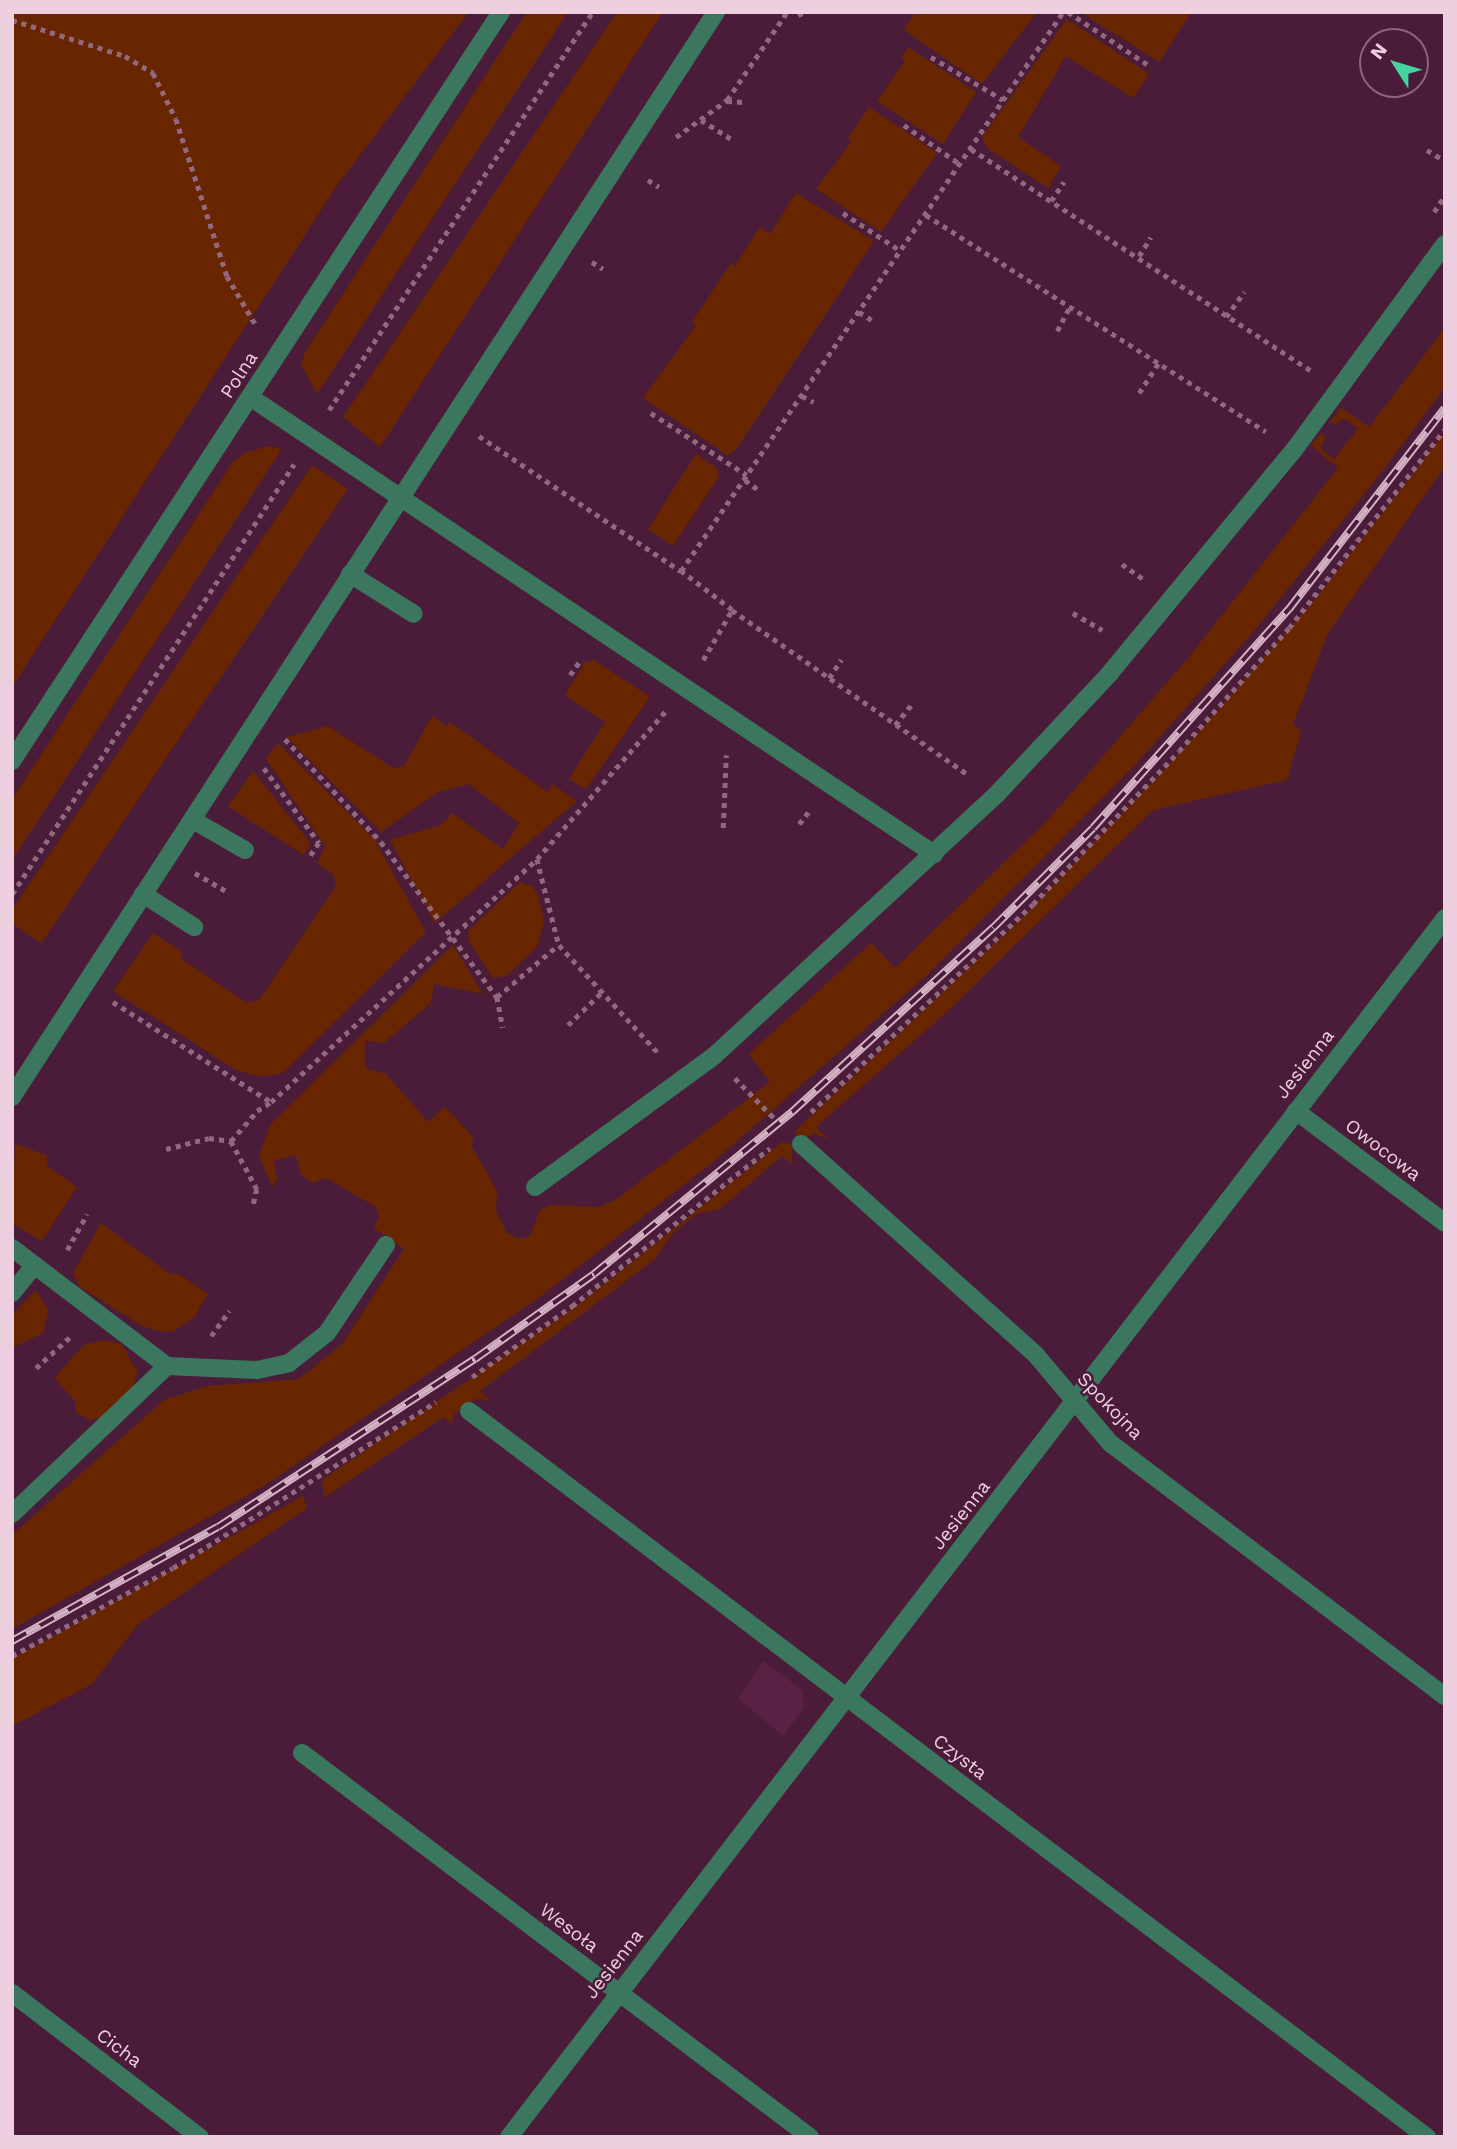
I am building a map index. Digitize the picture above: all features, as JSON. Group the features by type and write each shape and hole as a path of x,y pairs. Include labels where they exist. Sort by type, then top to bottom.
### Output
{"street":[{"name":"Polna","path":"12,761 501,12"},
{"path":"12,1097 716,12"},
{"path":"535,1188 714,1056 996,795 1110,673 1294,450 1445,243"},
{"path":"250,397 934,854"},
{"path":"350,574 414,614"},
{"path":"193,820 246,850"},
{"path":"144,894 194,927"},
{"name":"Jesienna","path":"509,2137 1445,918"},
{"name":"Owocowa","path":"1296,1111 1445,1223"},
{"name":"Spokojna","path":"802,1144 1036,1355 1110,1443 1445,1696"},
{"path":"12,1248 167,1366 257,1370 289,1363 327,1333 386,1245"},
{"path":"12,1293 35,1265"},
{"path":"12,1514 167,1366"},
{"name":"Czysta","path":"469,1411 1427,2137"},
{"name":"Wesoła","path":"302,1753 810,2137"},
{"name":"Cicha","path":"12,1993 200,2137"}],"path":[{"path":"673,140 727,100 787,12"},
{"path":"799,12 803,18"},
{"path":"681,572 1066,12 1147,64"},
{"path":"12,20 125,56 153,73 176,118 227,276 275,358"},
{"path":"931,57 1003,100"},
{"path":"727,100 744,102"},
{"path":"700,120 733,140"},
{"path":"904,125 960,164"},
{"path":"971,149 1139,256 1226,317 1337,389"},
{"path":"1427,150 1445,161"},
{"path":"642,176 659,187"},
{"path":"1051,201 1064,182"},
{"path":"843,214 901,251"},
{"path":"925,214 1294,450"},
{"path":"1139,256 1152,237"},
{"path":"1226,317 1244,292"},
{"path":"1057,331 1070,306"},
{"path":"859,312 872,320"},
{"path":"1139,393 1159,362"},
{"path":"802,396 814,402"},
{"path":"651,413 746,477 761,491"},
{"path":"467,428 681,572 996,795"},
{"path":"806,1117 1033,904 1179,751 1289,628 1445,429"},
{"path":"1122,564 1147,581"},
{"path":"231,1141 257,1111 271,1102 451,934 537,859 686,688 732,610"},
{"path":"1073,612 1106,632"},
{"path":"828,678 841,660"},
{"path":"895,724 913,703"},
{"path":"260,713 382,842 497,997 503,1027"},
{"path":"723,828 727,716"},
{"path":"243,739 319,843 309,858"},
{"path":"537,859 559,945 682,1079"},
{"path":"497,997 559,945"},
{"path":"86,985 271,1102"},
{"path":"568,1025 602,992"},
{"path":"166,1149 209,1138 231,1141"},
{"path":"231,1141 257,1189 253,1207"},
{"path":"461,1385 572,1306 779,1141"},
{"path":"36,1368 96,1312"},
{"path":"12,1656 173,1568 439,1401"}],"shaded area":[{"path":"12,12 469,12 338,184 12,687"},
{"path":"527,12 568,12 317,394 301,364 305,352"},
{"path":"617,12 663,12 380,447 343,417"},
{"path":"915,12 1037,12 982,84 904,30"},
{"path":"1080,12 1192,12 1159,62"},
{"path":"1067,19 1149,74 1133,98 1066,56 1018,137 1061,166 1048,188 988,149 982,137"},
{"path":"908,47 976,92 943,144 877,101 905,61 901,58"},
{"path":"869,107 937,153 881,232 816,189 851,142 848,138"},
{"path":"796,193 874,241 735,451 727,455 643,398 696,325 692,322 731,263 735,266 760,227 770,234"},
{"path":"1445,328 1445,387 1384,469 1254,631 1133,767 927,975 713,1162 541,1296 267,1484 12,1629 12,1535 164,1400 208,1386 299,1379 342,1344 404,1249 374,1228 379,1216 376,1207 326,1178 313,1183 301,1175 296,1155 274,1160 277,1179 272,1187 259,1156 270,1125 453,945 483,994 434,984 431,1003 384,1043 365,1041 365,1068 386,1074 428,1122 445,1107 473,1137 472,1147 497,1191 496,1211 507,1233 520,1239 530,1236 540,1210 551,1205 599,1207 617,1199 770,1082 749,1054 871,943 895,968 1047,821 1189,657 1338,468 1311,445 1321,433 1326,437 1320,448 1334,459 1358,429 1344,418 1335,425 1330,421 1341,408 1369,427"},
{"path":"1445,432 1445,466 1328,633 1293,724 1301,731 1287,780 1153,810 949,1010 816,1127 830,1140 814,1133 801,1140 794,1132 1021,919 1179,754 1318,596"},
{"path":"269,446 282,449 12,860 12,799 233,462 244,453"},
{"path":"696,454 717,468 719,477 673,546 648,529"},
{"path":"312,465 348,489 41,943 12,924 12,910"},
{"path":"594,660 650,697 586,789 569,779 605,722 565,695 585,662"},
{"path":"432,716 447,726 450,722 547,792 552,784 577,801 435,923 390,840 441,825 452,813 503,849 519,823 469,784 438,792 381,832 287,737 328,726 393,768 404,766"},
{"path":"278,743 374,839 426,932 283,1073 260,1077 236,1070 113,991 153,933 180,950 183,960 247,1003 259,1000 336,886 334,875 317,864 325,846 266,759"},
{"path":"253,771 311,844 303,855 228,806"},
{"path":"520,882 533,887 538,895 544,922 537,947 506,976 493,978 468,940 469,930"},
{"path":"782,1142 792,1144 792,1164 782,1156 720,1209 696,1214 671,1235 655,1259 480,1391 490,1400 475,1399 455,1413 451,1423 443,1417 324,1498 322,1480 578,1305"},
{"path":"15,1144 46,1155 48,1167 77,1187 42,1241 12,1224"},
{"path":"101,1223 170,1274 179,1274 208,1294 194,1318 172,1332 159,1331 142,1326 80,1287 73,1273"},
{"path":"36,1290 48,1310 43,1333 12,1348 12,1315"},
{"path":"103,1340 121,1344 138,1372 132,1388 103,1417 90,1420 75,1412 75,1401 54,1378 84,1345"},
{"path":"303,1496 307,1508 138,1624 92,1684 12,1726 12,1659"},
{"path":"764,1661 802,1690 804,1708 783,1736 738,1698"}],"railway":[{"path":"12,1641 218,1527 475,1359 594,1274 792,1112 993,928 1093,828 1289,609 1445,408"}]}
